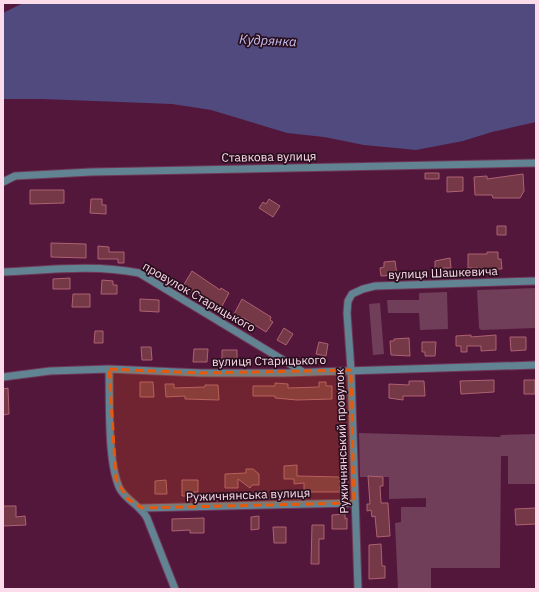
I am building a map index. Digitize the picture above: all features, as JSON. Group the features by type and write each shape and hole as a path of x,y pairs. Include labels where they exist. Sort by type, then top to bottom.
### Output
{"street":[{"name":"Ставкова вулиця","path":"3,182 16,176 34,174 106,171 536,163"},
{"name":"провулок Старицького","path":"3,272 119,269 139,273 303,372"},
{"name":"вулиця Шашкевича","path":"352,294 375,286 536,281"},
{"name":"Ружичнянський провулок","path":"352,294 348,301 347,313 351,370 354,503 358,589"},
{"path":"284,373 287,366 285,361"},
{"name":"вулиця Старицького","path":"3,377 50,371 109,369 201,373 284,373 536,365"},
{"path":"109,369 113,464 116,480 128,499 142,508 175,589"},
{"name":"Ружичнянська вулиця","path":"142,508 354,503"}],"highlighted area":[{"path":"109,369 201,373 351,370 354,503 142,508 128,499 116,480"}],"shaded area":[{"path":"536,288 536,328 481,330 479,328 477,290"},
{"path":"447,292 448,329 420,330 419,313 388,313 387,300 419,300 419,293"},
{"path":"380,303 384,354 373,355 369,304"},
{"path":"359,433 500,437 501,435 536,434 536,484 508,484 508,456 501,456 500,568 431,568 431,589 398,589 395,523 401,522 401,507 426,507 426,498 389,499 389,477 360,477"}],"water":[{"name":"Кудрянка","path":"23,3 536,3 536,122 492,132 463,141 416,150 364,145 324,137 287,133 211,110 172,104 3,99 3,13"}],"building":[{"path":"425,173 439,173 439,179 425,179"},
{"path":"523,174 524,191 520,198 493,198 492,195 475,195 474,177 487,176 487,179"},
{"path":"447,177 463,177 463,191 447,192"},
{"path":"30,190 64,190 64,203 30,204"},
{"path":"91,199 102,199 102,205 106,205 106,214 90,213"},
{"path":"269,199 280,206 273,217 259,208 263,202 266,204"},
{"path":"497,226 506,226 506,235 497,235"},
{"path":"51,243 86,244 86,258 51,257"},
{"path":"98,246 109,247 109,252 124,252 124,263 118,263 118,259 98,259"},
{"path":"487,252 498,252 498,259 501,259 502,269 468,268 468,254 487,254"},
{"path":"450,258 451,268 435,268 435,261"},
{"path":"395,261 397,275 381,276 380,268 384,267 384,262"},
{"path":"192,271 220,290 221,288 229,293 221,308 183,286"},
{"path":"70,278 70,289 53,289 53,279"},
{"path":"102,280 113,281 113,285 117,285 117,294 101,294"},
{"path":"73,294 90,294 90,307 72,307"},
{"path":"140,299 159,300 159,312 140,311"},
{"path":"242,299 271,317 270,320 273,322 266,332 242,317 241,320 233,316"},
{"path":"284,328 293,334 286,345 277,340"},
{"path":"95,331 103,331 103,343 94,343"},
{"path":"471,335 471,337 496,335 496,350 481,351 481,346 467,346 467,352 461,352 461,346 456,346 456,336"},
{"path":"510,337 526,337 526,350 511,351"},
{"path":"409,338 410,356 391,355 390,341 394,341 394,339"},
{"path":"319,342 328,344 326,356 316,354"},
{"path":"422,342 436,342 435,356 425,356 425,352 422,352"},
{"path":"141,347 151,347 152,360 142,360"},
{"path":"194,349 208,349 207,362 193,362"},
{"path":"222,350 237,350 237,362 222,364"},
{"path":"494,380 494,392 461,394 460,381"},
{"path":"524,380 535,380 535,394 524,394"},
{"path":"409,381 424,381 425,396 403,396 403,400 389,398 389,384 409,385"},
{"path":"140,382 153,382 154,397 140,397"},
{"path":"319,382 326,382 326,386 332,386 332,399 297,400 275,398 275,396 253,396 253,386 275,386 275,383 288,384 288,388 319,387"},
{"path":"165,384 174,384 174,388 218,385 219,400 185,399 185,396 166,397"},
{"path":"8,388 9,414 3,415 3,389"},
{"path":"297,465 297,476 340,477 340,492 304,492 304,483 294,484 294,479 284,479 284,466"},
{"path":"246,469 253,469 259,474 259,485 252,485 250,488 238,479 238,488 225,488 225,474 246,473"},
{"path":"368,476 383,477 383,486 380,486 381,503 388,503 390,536 377,537 375,516 372,517 371,510 367,511 367,504 370,504"},
{"path":"166,480 167,494 155,494 155,481"},
{"path":"182,480 198,480 198,492 194,492 194,496 182,496"},
{"path":"3,506 16,506 16,517 25,516 26,525 3,526"},
{"path":"536,508 536,524 516,525 515,509"},
{"path":"345,514 345,519 347,518 347,529 332,529 332,515"},
{"path":"259,516 259,529 251,530 251,517"},
{"path":"204,518 204,533 190,533 190,530 172,531 172,519"},
{"path":"312,525 324,525 324,539 319,539 319,564 311,564"},
{"path":"273,527 286,527 286,543 274,543"},
{"path":"381,544 382,566 385,566 385,578 369,579 369,545"}]}
